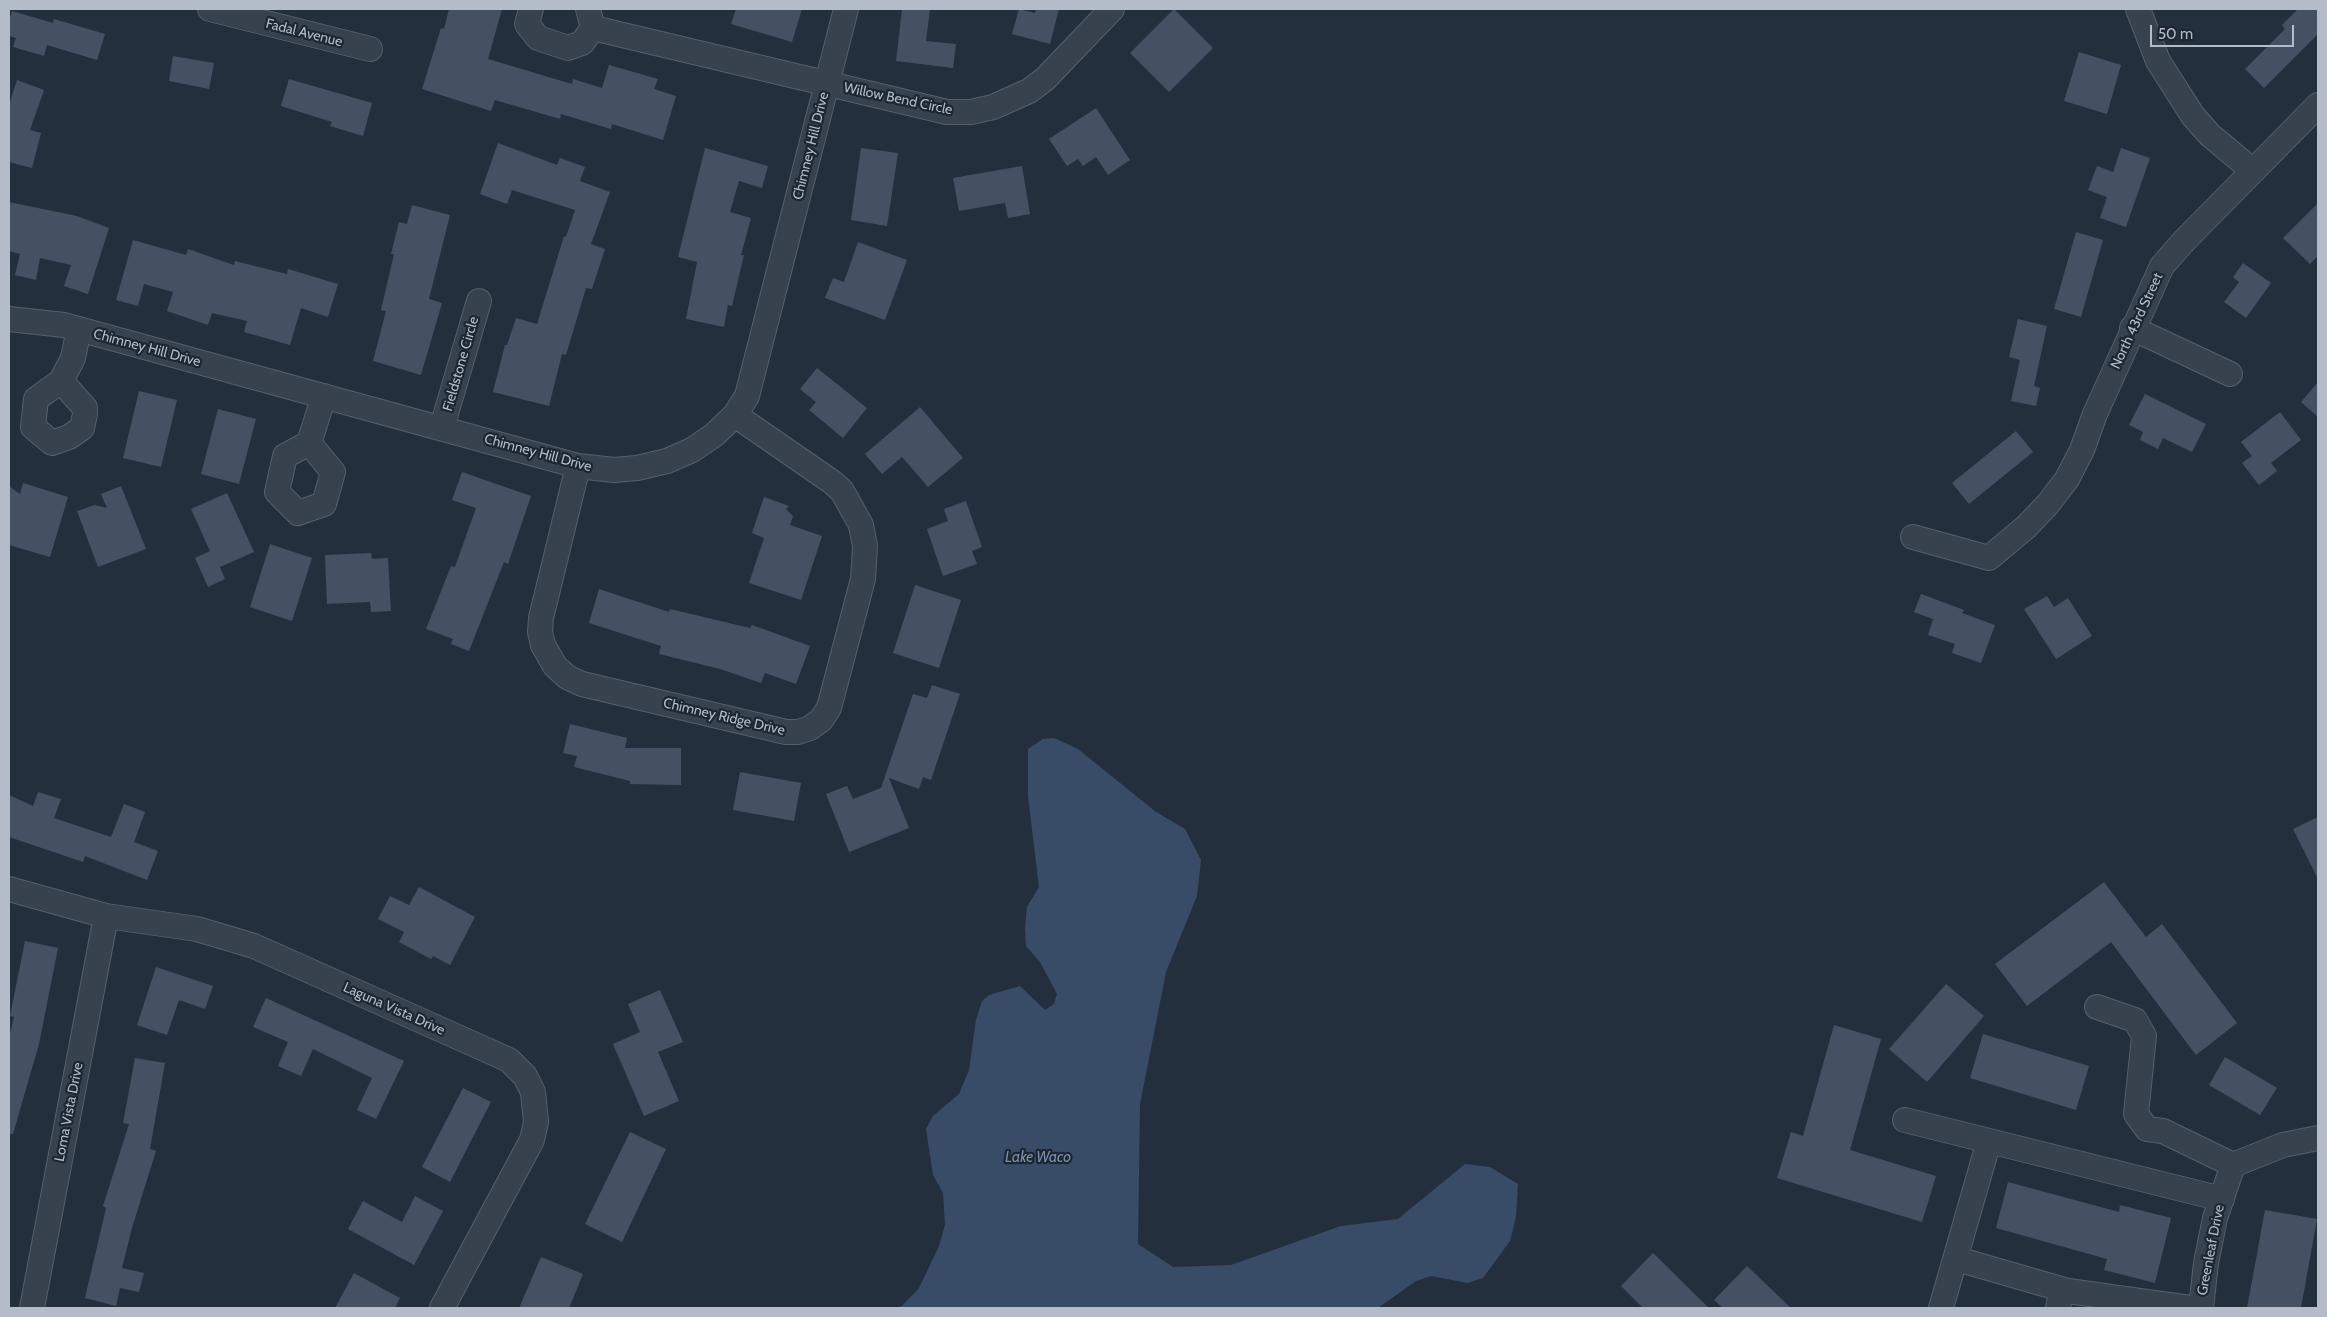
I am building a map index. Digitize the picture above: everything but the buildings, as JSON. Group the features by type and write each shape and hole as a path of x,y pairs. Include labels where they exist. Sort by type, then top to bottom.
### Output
{"street":[{"name":"Fadal Avenue","path":"210,9 370,49"},
{"name":"Willow Bend Circle","path":"531,9 527,24 538,38 568,48 582,43 590,18 826,84 947,112 971,112 993,108 1014,99 1045,79 1112,9"},
{"name":"Chimney Hill Drive","path":"9,319 56,324 79,329 442,427 578,466 614,470 637,468 667,461 692,450 714,435 735,414 747,396 846,9"},
{"path":"2138,9 2158,61 2193,116 2210,135 2252,171"},
{"name":"North 43rd Street","path":"1913,537 1988,558 2026,527 2048,504 2067,479 2082,450 2095,414 2132,328 2162,266 2318,104"},
{"name":"Fieldstone Circle","path":"442,427 479,301"},
{"path":"2132,328 2230,374"},
{"path":"61,382 73,358 79,329"},
{"path":"308,443 324,396"},
{"name":"Chimney Ridge Drive","path":"578,466 541,618 540,632 543,645 555,666 567,677 582,684 786,732 798,732 810,728 821,720 829,708 864,579 865,546 861,525 842,491 832,482 735,414"},
{"name":"Laguna Vista Drive","path":"9,889 106,916 197,929 254,946 509,1060 525,1076 533,1092 536,1122 532,1140 442,1308"},
{"name":"Loma Vista Drive","path":"32,1308 106,916"},
{"path":"2097,1007 2135,1020 2144,1036 2136,1114 2147,1129 2164,1131 2233,1164 2283,1145 2318,1138"},
{"path":"1905,1120 2222,1198"},
{"path":"1941,1308 1957,1259 1989,1141"},
{"name":"Greenleaf Drive","path":"2201,1308 2206,1263 2222,1198 2233,1164"},
{"path":"1957,1259 2063,1300 2190,1308"}],"water":[{"name":"Lake Waco","path":"1054,738 1078,749 1156,812 1185,829 1201,860 1197,896 1166,972 1140,1104 1138,1244 1173,1267 1231,1265 1341,1226 1398,1219 1465,1164 1490,1167 1518,1184 1516,1217 1510,1241 1483,1278 1468,1283 1431,1276 1416,1281 1378,1308 895,1308 902,1306 919,1288 939,1246 945,1225 943,1193 933,1175 926,1129 933,1116 959,1094 969,1070 976,1020 982,1001 989,995 1020,986 1045,1010 1054,1004 1057,994 1040,962 1026,946 1025,927 1027,907 1039,887 1028,796 1028,749 1043,739"}]}
